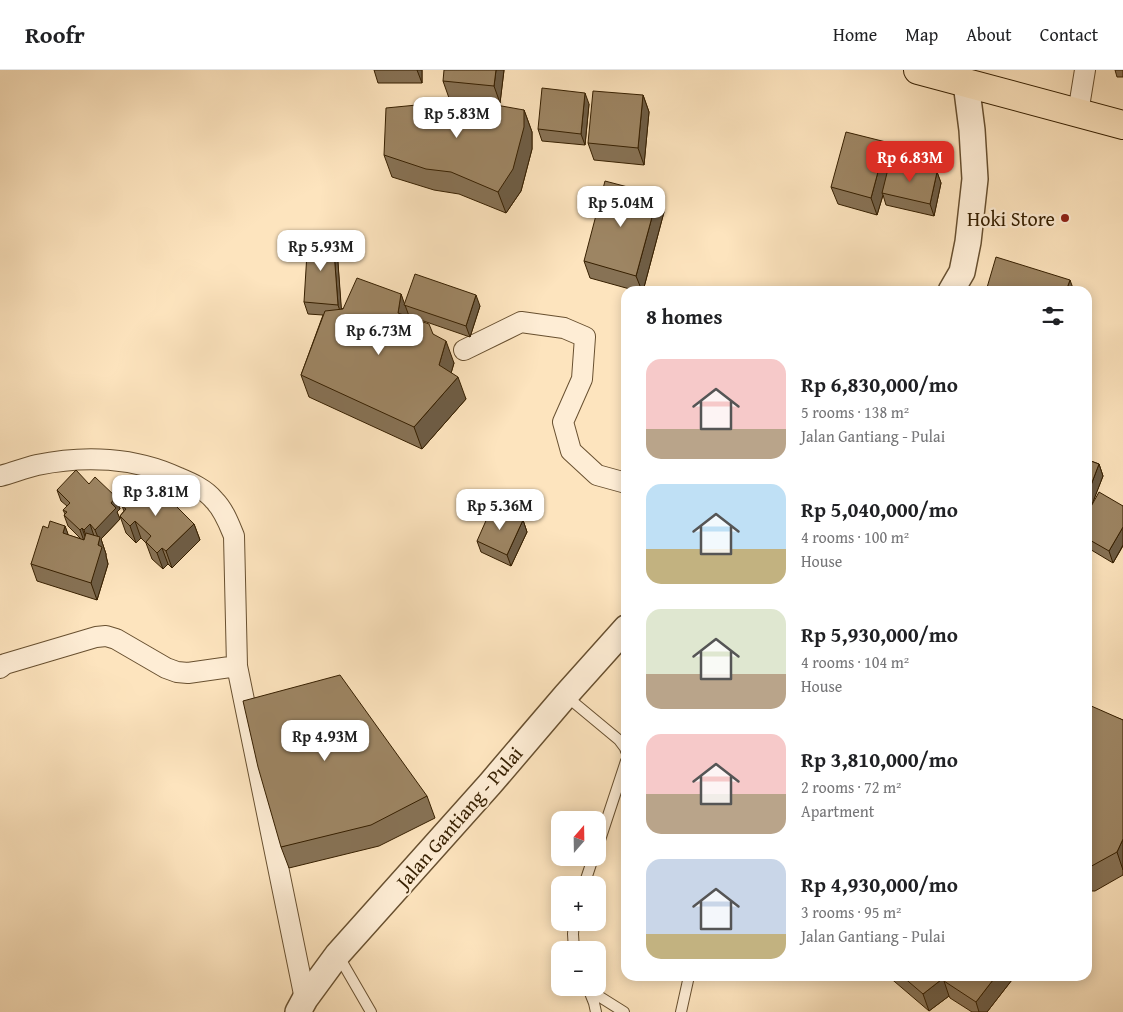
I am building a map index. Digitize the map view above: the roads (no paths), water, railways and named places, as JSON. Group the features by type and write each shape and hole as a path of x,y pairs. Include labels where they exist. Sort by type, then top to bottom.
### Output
{"highway":[{"path":"918,70 966,77 1078,113 1123,125"}],"street":[{"path":"1078,113 1085,70"},
{"path":"954,286 962,272 968,242 975,180 966,77"},
{"path":"464,350 521,322 564,328 585,337 582,379 563,422 571,451 598,475 621,482"},
{"path":"0,476 35,465 74,459 122,461 163,470 197,486 214,499 226,517 234,536 237,666 302,1006"},
{"name":"Jalan Gantiang - Pulai","path":"302,1006 338,954 621,634"},
{"path":"0,668 5,664 96,637 106,636 116,639 166,668 177,672 188,673 237,666"}],"lane":[{"path":"566,695 621,742"},
{"path":"606,822 621,776"},
{"path":"338,954 371,1012"},
{"path":"681,1012 688,981"},
{"path":"592,996 596,1012"},
{"path":"600,996 624,1012"}],"place":[{"name":"Hoki Store","path":"1065,218"}]}
